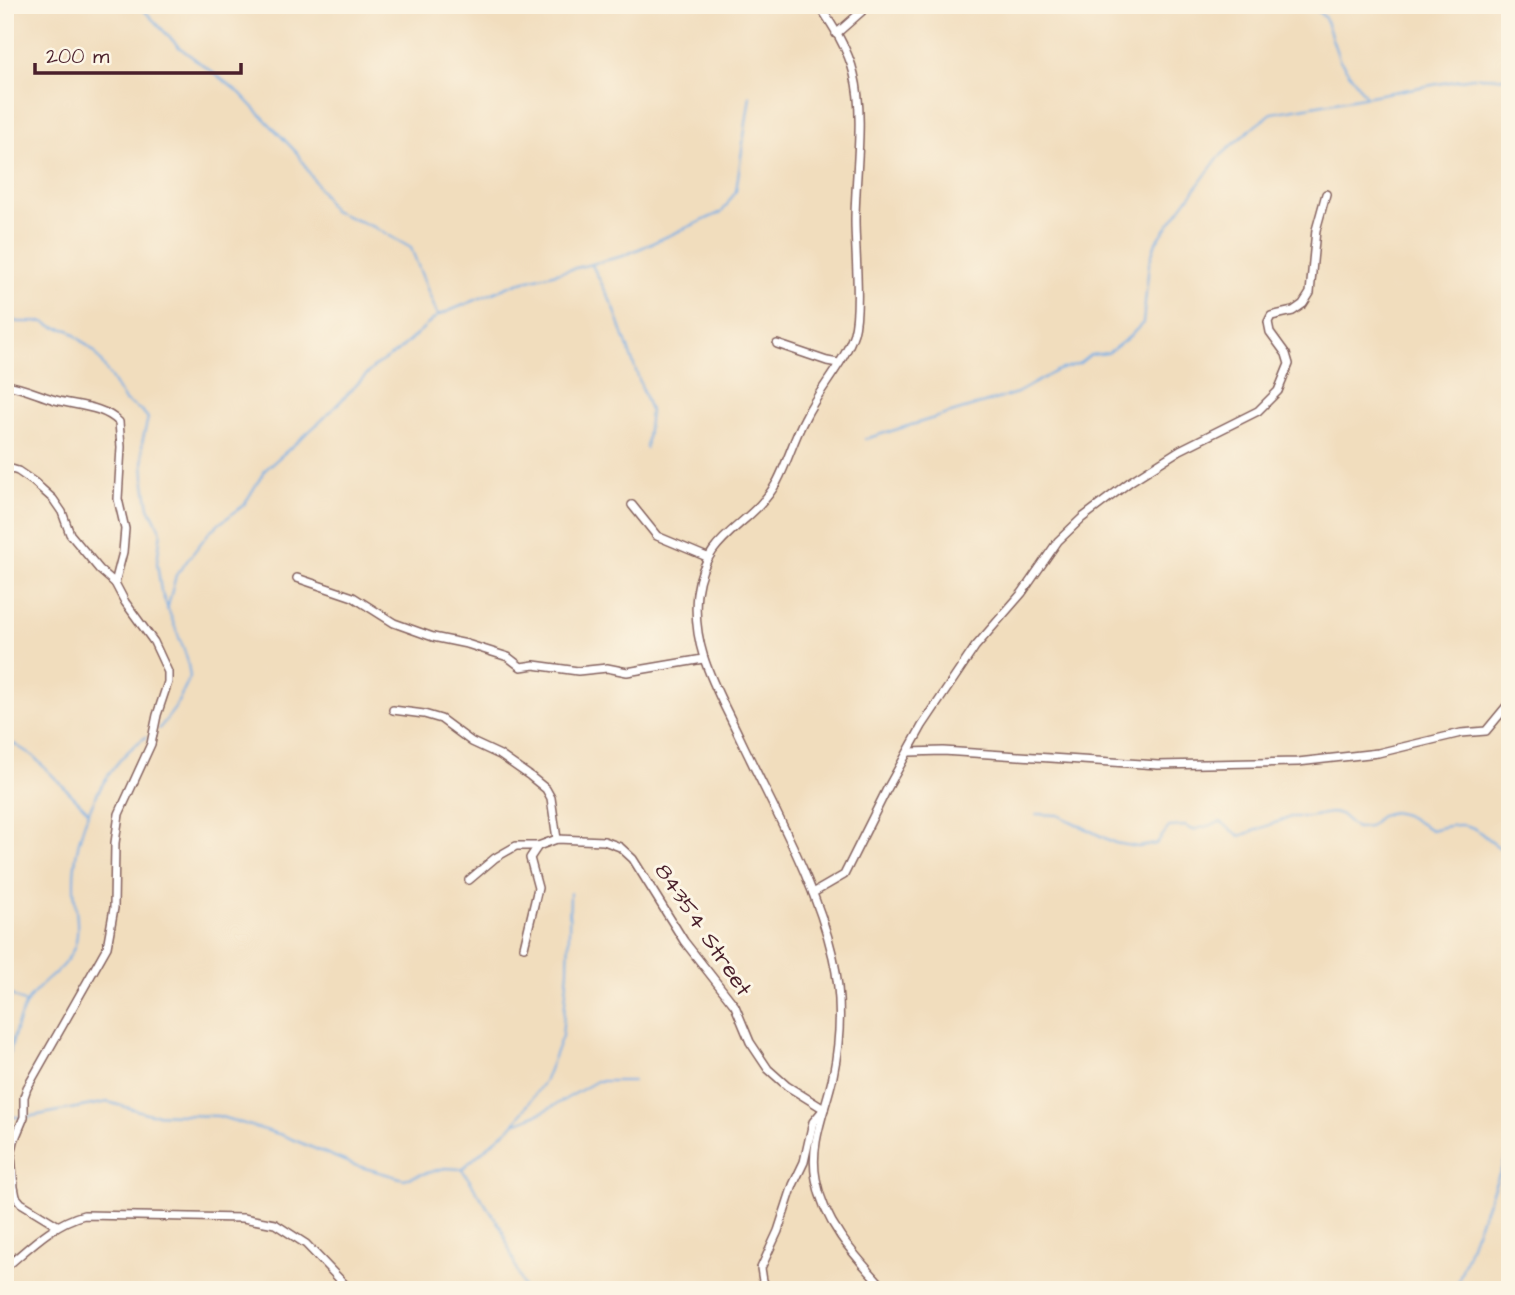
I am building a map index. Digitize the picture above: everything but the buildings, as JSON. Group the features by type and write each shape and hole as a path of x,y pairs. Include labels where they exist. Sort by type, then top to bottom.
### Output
{"street":[{"path":"819,5 846,50 855,76 858,120 854,332 805,416 775,485 750,514 716,544 707,557 698,588 695,621 704,659 814,893 833,958 839,1016 833,1078 816,1144 815,1175 820,1196 843,1241 886,1290"},
{"path":"836,34 869,5"},
{"path":"814,893 844,875 886,790 922,726 975,647 1022,593 1066,534 1082,518 1131,481 1180,450 1258,411 1278,391 1289,364 1286,354 1270,332 1268,322 1271,316 1293,311 1303,304 1310,293 1316,230 1326,194"},
{"path":"777,344 838,363"},
{"path":"5,385 106,413 119,422 121,447 118,499 125,530 123,552 115,583"},
{"path":"5,467 18,471 53,499 71,534 85,553 115,583 161,655 168,672 168,682 151,744 119,814 115,844 114,908 107,947 27,1088 24,1118 14,1141 11,1156 16,1197 21,1203 57,1225"},
{"path":"632,505 657,536 699,551 707,557"},
{"path":"297,578 353,597 394,622 433,637 508,657 521,667 534,665 578,671 607,668 627,672 704,659"},
{"path":"909,752 943,751 1158,765 1298,762 1378,753 1461,733 1486,731 1510,702"},
{"path":"393,710 441,719 472,742 500,755 530,776 546,789 551,798 557,839 538,846 516,846 495,858 469,880"},
{"name":"84354 Street","path":"557,839 604,841 614,843 626,852 684,941 735,1006 750,1042 768,1069 787,1086 824,1109"},
{"path":"524,947 537,888 530,858 538,846"},
{"path":"769,1290 763,1281 761,1268 804,1162 813,1122 824,1109"},
{"path":"5,1268 57,1225 70,1218 94,1214 259,1220 291,1232 351,1290"}],"waterway":[{"path":"139,5 179,47 240,93 297,153 333,211 374,227 411,248 437,314"},
{"path":"1311,5 1325,18 1339,59 1365,95"},
{"path":"865,439 1017,393 1056,371 1080,363 1090,355 1108,353 1129,337 1143,323 1149,264 1156,242 1218,158 1272,113 1478,77 1510,78"},
{"path":"167,610 176,575 211,530 244,505 265,470 322,420 376,365 397,352 437,316 517,283 623,256 722,212 736,191 750,96"},
{"path":"592,265 614,308 650,411 646,448"},
{"path":"5,318 18,322 44,322 69,330 95,352 125,401 148,418 142,443 144,478 149,508 161,531 157,563 161,591 187,658 190,677 175,708 159,729"},
{"path":"5,1068 19,1019 28,1000 65,963 76,943 75,866 84,823 103,783 130,750 146,737"},
{"path":"5,738 33,756 88,811"},
{"path":"1036,814 1058,815 1115,843 1138,847 1156,844 1169,827 1185,826 1193,830 1221,822 1240,836 1291,817 1330,813 1340,814 1356,828 1369,827 1384,814 1392,812 1406,816 1431,830 1448,826 1469,826 1510,854"},
{"path":"462,1169 515,1123 545,1080 562,1036 568,970 570,893"},
{"path":"5,991 25,1003"},
{"path":"518,1122 543,1112 597,1081 633,1081"},
{"path":"27,1117 108,1102 150,1114 218,1116 282,1135 354,1165 404,1179 445,1168 462,1169 502,1229 524,1290"},
{"path":"5,1117 22,1117"},
{"path":"1455,1290 1510,1148"}]}
